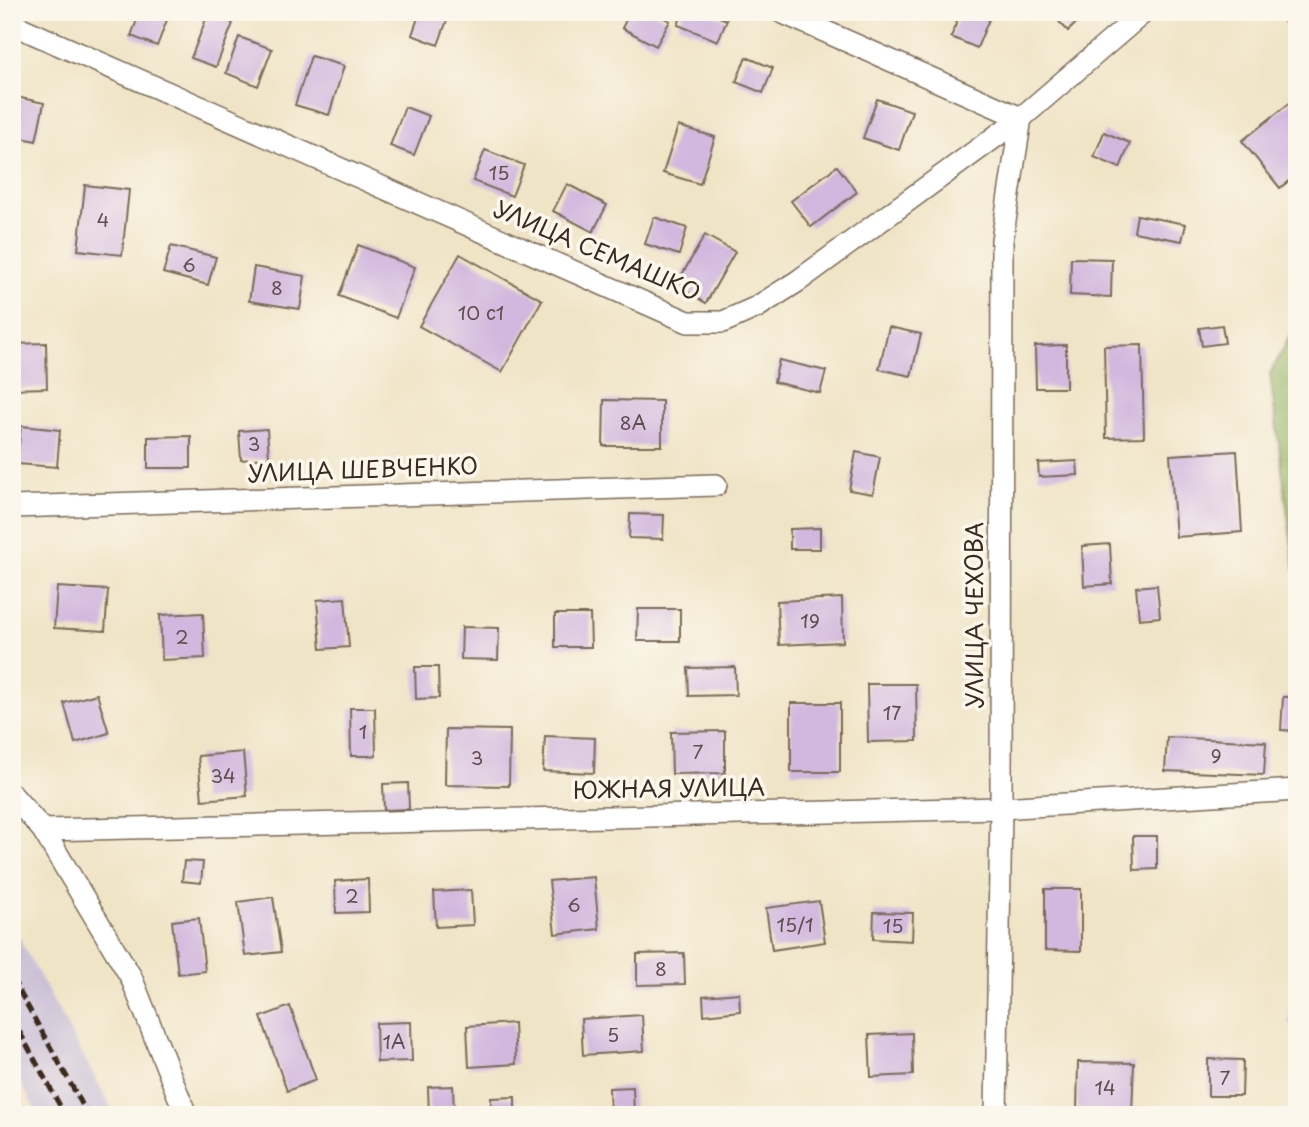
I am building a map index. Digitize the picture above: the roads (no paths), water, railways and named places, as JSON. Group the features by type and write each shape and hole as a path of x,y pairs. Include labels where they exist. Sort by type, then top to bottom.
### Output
{"street":[{"path":"781,12 1021,118"},
{"name":"УЛИЦА СЕМАШКО","path":"12,24 688,322 723,322 757,307 798,281 1021,118 1144,12"},
{"name":"УЛИЦА ЧЕХОВА","path":"996,1115 1001,807 1002,240 1021,118"},
{"name":"УЛИЦА ШЕВЧЕНКО","path":"12,507 716,485"},
{"name":"ЮЖНАЯ УЛИЦА","path":"43,830 1001,807 1297,790"},
{"path":"12,795 43,830 131,977 186,1115"}],"railway":[{"path":"12,978 88,1115"},
{"path":"12,1018 65,1115"}]}
